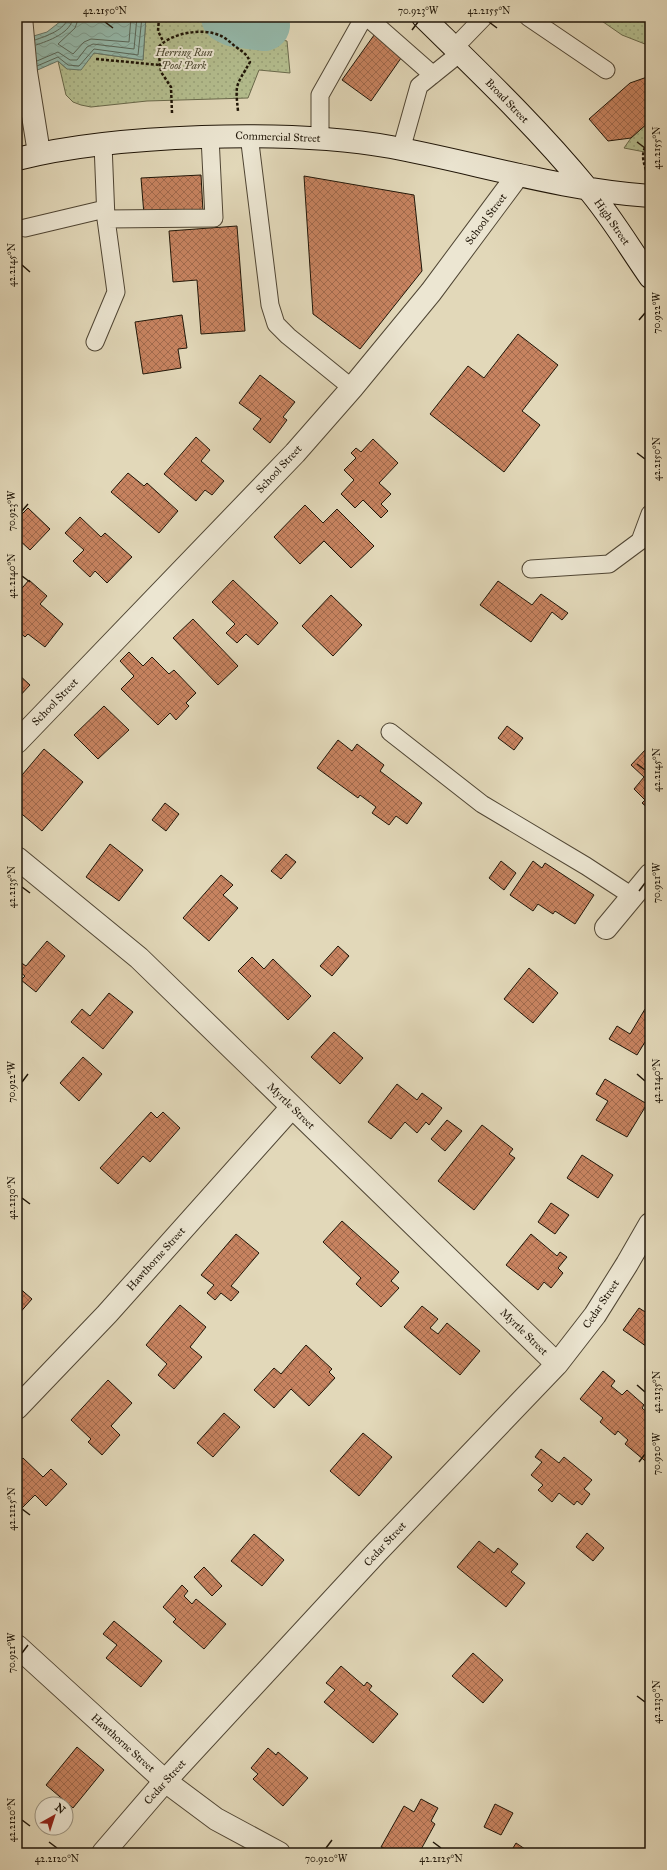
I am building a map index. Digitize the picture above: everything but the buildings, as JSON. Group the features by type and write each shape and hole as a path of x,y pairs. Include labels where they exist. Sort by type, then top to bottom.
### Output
{"street":[{"path":"21,17 32,110 39,153"},
{"name":"Broad Street","path":"423,17 505,98 588,188"},
{"name":"Commercial Street","path":"17,159 39,153 143,139 245,135 320,138 401,150 518,175 588,188 649,185"},
{"name":"School Street","path":"17,742 289,459 352,388 431,292 518,175"},
{"name":"High Street","path":"588,188 650,277"},
{"name":"Myrtle Street","path":"17,858 139,958 557,1364"},
{"path":"606,928 650,875"},
{"name":"Hawthorne Street","path":"17,1408 107,1314 292,1107"},
{"name":"Cedar Street","path":"103,1853 165,1781 376,1553 557,1364 595,1315 650,1224"},
{"name":"Hawthorne Street","path":"17,1646 165,1781 216,1819 279,1853"}],"lane":[{"path":"320,138 320,95 366,17 433,75"},
{"path":"401,150 419,86 433,75 457,50 484,17"},
{"path":"528,17 606,70"},
{"path":"245,135 270,306 276,324 288,336 352,388"},
{"path":"25,228 106,214 214,218 210,137"},
{"path":"95,342 116,292 106,214 103,144"},
{"path":"531,569 609,564 640,541 650,514"},
{"path":"390,732 482,804 586,866 632,896"}],"path":[{"path":"159,18 158,31 163,41"},
{"path":"171,100 171,87 161,72 160,65 158,48 163,41 174,36 209,33 221,36 247,54 250,62 239,78 236,86 245,135"},
{"path":"96,59 160,65"},
{"path":"649,185 642,157 645,146 650,141"}],"green space":[{"name":"Herring Run Pool Park","path":"146,17 191,17 229,30 287,41 290,73 259,70 248,98 147,101 91,107 73,102 66,95 58,61 67,69 94,53 143,60"},
{"path":"596,17 650,17 650,46 622,35"},
{"path":"650,121 650,153 624,148 631,138"}],"water":[{"path":"66,17 146,17 143,60 94,53 81,70 67,69 58,61 17,79 17,41 47,32"}],"waterway":[{"path":"227,17 235,21 264,25"}]}
